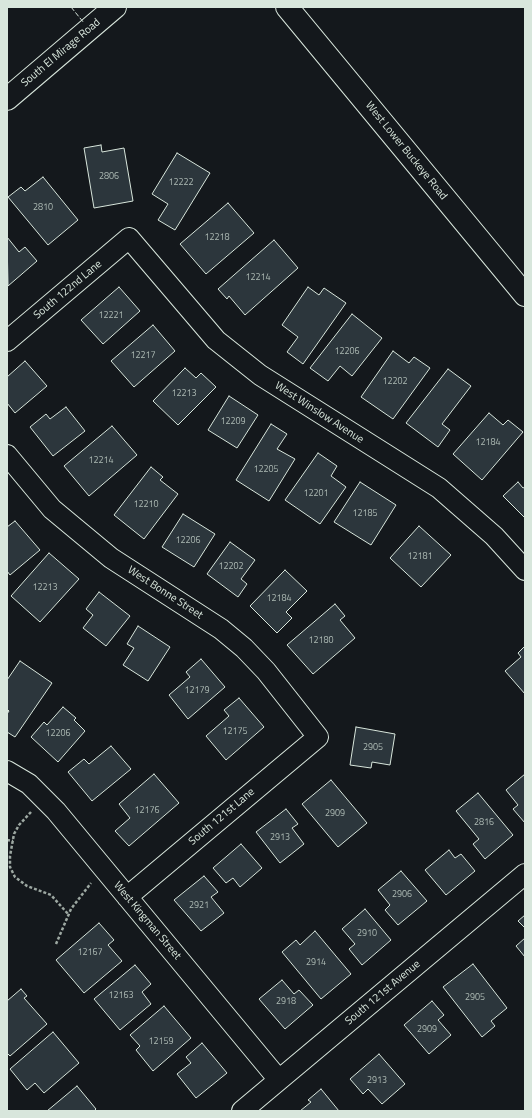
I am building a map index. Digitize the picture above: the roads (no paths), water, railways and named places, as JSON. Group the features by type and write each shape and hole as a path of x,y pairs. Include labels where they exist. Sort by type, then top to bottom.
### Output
{"main road":[{"name":"South El Mirage Road","path":"7,100 115,7"},
{"name":"West Lower Buckeye Road","path":"287,7 525,295"}],"street":[{"name":"South 122nd Lane","path":"7,341 129,238"},
{"name":"West Winslow Avenue","path":"129,238 216,340 260,375 439,488 494,536 525,570"},
{"name":"West Bonne Street","path":"7,455 52,509 110,558 222,629 244,648 266,671 318,737"},
{"name":"South 121st Lane","path":"126,897 318,737"},
{"name":"West Kingman Street","path":"7,771 28,784 44,799 279,1080"},
{"name":"South 121st Avenue","path":"242,1111 525,874"}]}
